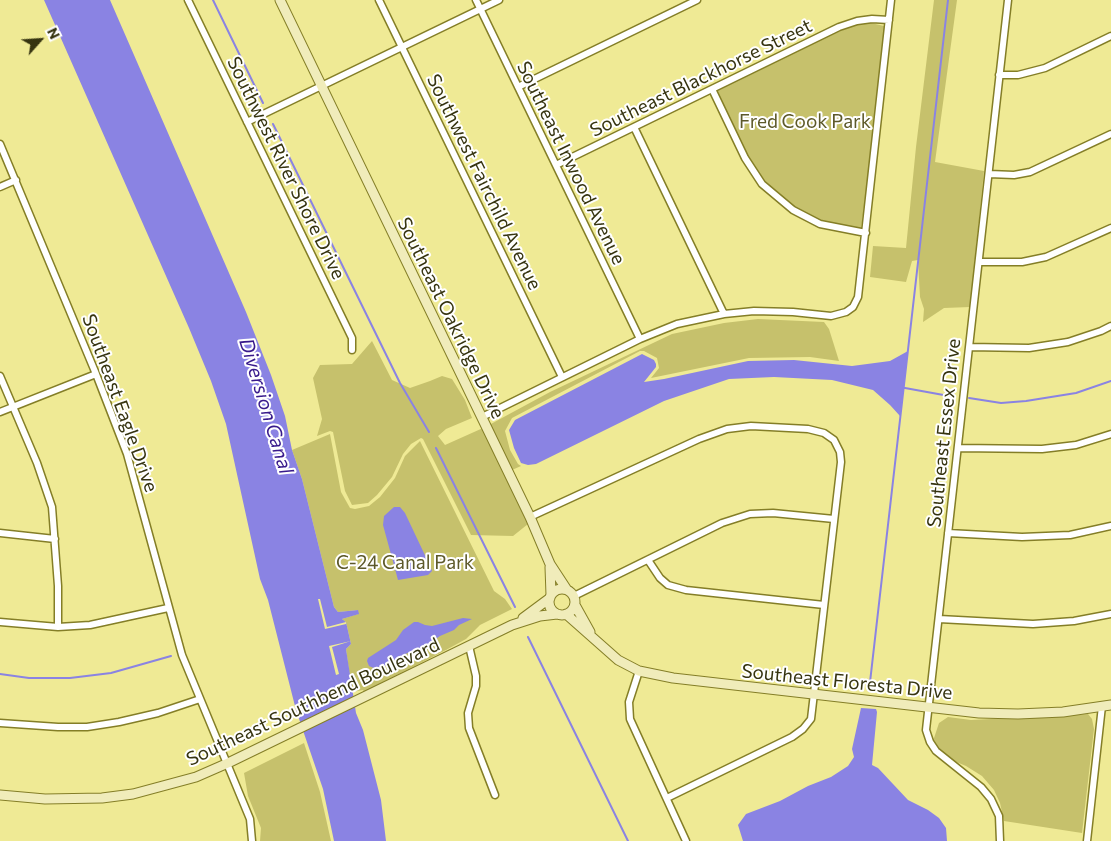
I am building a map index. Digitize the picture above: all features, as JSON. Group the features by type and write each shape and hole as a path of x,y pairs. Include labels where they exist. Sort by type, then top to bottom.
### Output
{"street":[{"name":"Southwest River Shore Drive","path":"188,0 352,338 352,350"},
{"name":"Southeast Oakridge Drive","path":"280,0 530,517 550,564 570,593"},
{"name":"Southwest Fairchild Avenue","path":"379,0 562,377"},
{"name":"Southeast Inwood Avenue","path":"476,0 640,339"},
{"path":"247,122 499,0"},
{"path":"518,87 697,0"},
{"path":"482,417 640,339 677,324 724,314 773,311 831,316 846,312 853,307 858,297 892,0"},
{"name":"Southeast Essex Drive","path":"1000,841 999,816 991,799 981,787 936,752 926,730 1008,0"},
{"name":"Southeast Blackhorse Street","path":"556,165 839,27 856,20 889,20"},
{"path":"999,75 1018,75 1045,68 1111,36"},
{"path":"712,89 745,158 762,184 792,210 820,224 866,233"},
{"path":"634,127 724,314"},
{"path":"989,174 1014,175 1030,172 1111,134"},
{"name":"Southeast Eagle Drive","path":"0,144 96,374 127,454 182,655 250,819 252,841"},
{"path":"0,187 16,180"},
{"path":"979,262 1022,262 1046,257 1111,228"},
{"path":"968,347 1029,348 1068,342 1111,326"},
{"path":"0,412 96,374"},
{"path":"0,376 37,463 52,507 58,586 58,626"},
{"path":"530,517 699,439 727,430 751,426 784,426 808,429 824,433 834,440 840,452 811,719 803,729 792,737 667,798"},
{"path":"958,448 1042,449 1076,445 1111,434"},
{"path":"570,593 575,605 570,612 562,614 550,606 550,597 560,589 570,593 648,560 722,523 750,514 774,513 834,519"},
{"path":"948,532 1022,537 1070,535 1111,526"},
{"path":"0,533 55,539"},
{"path":"648,560 660,578 668,585 686,590 824,606"},
{"name":"Southeast Oakridge Drive","path":"550,564 550,597"},
{"name":"Southeast Southbend Boulevard","path":"514,624 550,597"},
{"name":"Southeast Floresta Drive","path":"575,605 592,636"},
{"path":"0,622 58,626 90,625 168,608"},
{"name":"Southeast Southbend Boulevard","path":"0,795 45,799 102,798 133,794 196,777 514,624 540,616 562,614"},
{"name":"Southeast Floresta Drive","path":"562,614 592,636 618,660 639,671 673,678 979,713 1063,712 1107,706"},
{"path":"939,620 1033,624 1111,614"},
{"path":"469,646 472,653 476,686 468,713 469,728 495,796"},
{"path":"639,671 629,702 630,719 685,840"},
{"path":"0,723 58,728 87,727 158,713 200,698"},
{"path":"1087,841 1107,706"}],"green space":[{"path":"934,0 957,0 935,162 984,171 970,307 944,308 923,322 924,309 920,297 918,260 912,261 906,282 870,277 873,246 906,248"},
{"name":"Fred Cook Park","path":"871,23 884,26 885,42 861,230 819,221 796,210 768,186 747,157 715,90 838,32 859,24"},
{"path":"758,319 824,322 829,329 839,361 810,357 749,358 651,378 659,368 657,358 644,351 640,351 512,418 505,431 510,450 521,466 512,470 489,425 550,392 672,334 724,323"},
{"path":"372,341 392,380 410,388 442,376 452,379 465,400 472,418 446,429 438,436 445,445 483,428 528,524 513,536 471,535 421,438 411,444 403,454 392,477 377,495 368,503 352,505 345,491 333,432 330,431 317,436 322,419 313,378 320,365 352,364"},
{"name":"C-24 Canal Park","path":"330,434 341,492 350,508 355,509 369,506 380,497 395,478 405,456 420,441 494,591 505,599 512,609 480,625 466,639 364,692 363,690 352,692 346,649 351,644 346,622 342,619 358,614 358,610 338,612 334,607 302,479 292,450"},
{"path":"1088,714 1092,719 1094,729 1082,833 1004,821 1000,803 994,790 982,776 954,761 939,749 933,741 939,723 948,717 971,720"},
{"path":"304,743 320,792 331,841 260,841 261,828 248,796 244,773"}],"water":[{"name":"Diversion Canal","path":"44,0 110,0 246,312 285,416 292,450 302,479 334,607 338,612 358,610 359,614 342,619 346,622 351,644 346,649 356,713 363,730 381,800 386,841 334,841 323,789 296,710 268,600 260,579 226,424 189,328"},
{"path":"908,351 900,416 873,390 832,380 774,377 729,379 664,401 536,464 528,465 521,463 509,430 515,420 642,354 654,360 656,364 656,367 644,382 748,361 794,360 852,366 890,361"},
{"path":"394,507 400,507 405,513 431,568 432,571 428,575 398,580 383,525 384,516"},
{"path":"463,618 472,619 440,636 423,648 405,654 383,667 376,669 369,666 368,658 396,640 403,630 414,622 432,626"},
{"path":"861,708 876,709 877,712 872,765 878,768 908,800 939,818 946,828 947,841 743,841 738,825 746,814 780,801 808,786 831,777 848,766 854,757 852,749"}],"pier":[{"path":"318,599 320,599 327,627 346,622 346,624 325,629"},
{"path":"351,641 332,647 339,674 336,675 329,646"}],"waterway":[{"path":"213,0 263,103"},
{"path":"869,691 948,0"},
{"path":"273,124 400,383 429,432"},
{"path":"969,398 1001,403 1026,401 1076,393 1111,381"},
{"path":"905,388 949,396"},
{"path":"436,448 515,607"},
{"path":"528,637 628,841"},
{"path":"0,674 29,678 70,678 111,673 171,656"}]}
